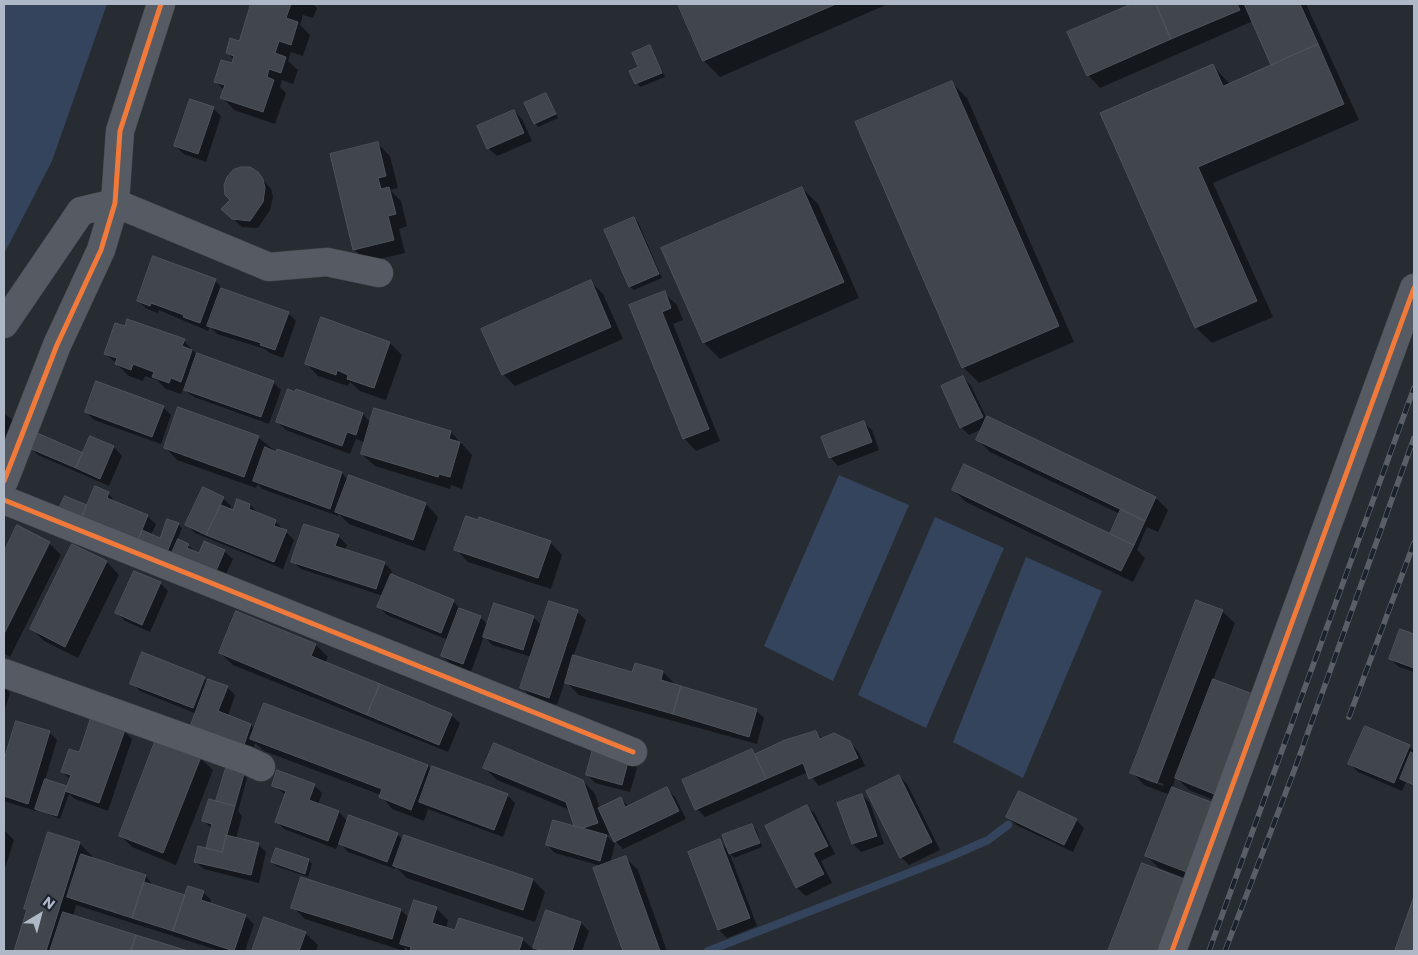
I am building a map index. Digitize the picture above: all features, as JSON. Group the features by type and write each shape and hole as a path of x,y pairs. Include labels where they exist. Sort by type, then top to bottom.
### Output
{"street":[{"path":"4,480 57,345 101,250 115,204 120,132 161,4"},
{"path":"4,324 81,212 115,204 268,267 327,262 379,273"},
{"path":"1172,951 1414,288"},
{"path":"4,500 633,752"},
{"path":"4,673 261,767"}],"water":[{"path":"4,4 107,4 52,161 4,254"},
{"path":"839,475 909,505 833,681 764,646"},
{"path":"935,517 1004,548 926,728 858,695"},
{"path":"1026,557 1102,591 1023,778 953,742"}],"building":[{"path":"251,4 291,4 286,18 298,22 291,45 279,41 275,53 286,57 281,73 269,69 267,77 274,80 263,112 220,98 225,85 214,82 221,60 232,63 234,56 226,53 230,38 239,41"},
{"path":"678,4 836,4 703,61"},
{"path":"1132,4 1156,4 1171,39 1087,76 1067,32"},
{"path":"1156,4 1237,4 1240,10 1171,39"},
{"path":"1250,4 1300,4 1318,44 1271,65 1245,6"},
{"path":"1318,44 1344,104 1198,167 1257,301 1195,328 1100,113 1213,64 1223,86"},
{"path":"650,45 662,73 635,84 629,71 638,67 632,53"},
{"path":"952,81 1059,326 962,368 855,122"},
{"path":"546,93 556,114 534,124 524,103"},
{"path":"190,99 214,107 198,154 174,146"},
{"path":"514,110 524,133 487,149 477,126"},
{"path":"378,142 386,176 378,178 381,189 389,187 396,214 388,216 394,240 353,250 330,154"},
{"path":"241,167 250,167 258,172 263,179 265,188 263,202 250,221 232,219 221,209 230,200 225,195 224,185 227,177 233,170"},
{"path":"802,187 844,282 703,343 661,248"},
{"path":"634,217 659,274 629,287 604,230"},
{"path":"153,256 216,279 200,323 151,303 150,306 137,301"},
{"path":"591,280 611,327 502,375 481,329"},
{"path":"221,288 289,312 275,350 260,345 261,343 207,326"},
{"path":"665,291 671,308 662,312 709,429 683,439 629,305"},
{"path":"321,317 390,342 374,388 347,379 348,375 337,370 336,375 305,364"},
{"path":"127,319 185,339 182,346 192,350 181,382 171,378 169,383 152,377 154,372 133,364 131,370 115,364 117,358 104,354 115,323 125,326"},
{"path":"197,353 274,381 261,417 184,390"},
{"path":"963,376 983,417 960,428 941,386"},
{"path":"96,381 164,406 152,437 85,412"},
{"path":"288,389 295,392 296,389 363,413 356,435 347,432 342,446 276,422"},
{"path":"178,407 259,436 244,477 164,448"},
{"path":"374,408 451,431 449,439 460,442 450,477 439,474 438,477 361,454"},
{"path":"987,416 1156,497 1145,521 976,440"},
{"path":"864,421 872,442 829,458 821,437"},
{"path":"35,432 83,453 76,468 29,448"},
{"path":"90,436 114,446 100,479 76,468"},
{"path":"265,447 276,452 277,449 342,472 330,509 253,481"},
{"path":"964,464 1134,545 1121,571 952,490"},
{"path":"349,475 426,503 413,540 335,512"},
{"path":"95,486 109,492 107,498 148,515 136,545 80,522"},
{"path":"203,487 224,497 206,535 185,525"},
{"path":"65,496 87,505 80,522 57,513"},
{"path":"237,499 250,504 249,509 276,520 274,526 287,530 274,562 206,535 221,505 233,510"},
{"path":"1121,509 1145,521 1134,545 1110,534"},
{"path":"466,516 478,520 479,517 551,541 538,578 454,550"},
{"path":"167,519 179,523 165,557 136,545 142,530 160,538"},
{"path":"304,524 339,535 335,546 385,562 376,589 291,562"},
{"path":"17,525 50,542 4,634 4,552"},
{"path":"178,539 189,544 187,548 199,553 204,541 225,550 214,576 170,557"},
{"path":"72,544 107,561 65,647 30,629"},
{"path":"134,571 161,582 142,625 115,613"},
{"path":"391,574 454,600 441,633 377,607"},
{"path":"1196,600 1223,610 1157,783 1130,773"},
{"path":"549,601 578,610 549,698 520,688"},
{"path":"494,603 534,616 523,650 483,637"},
{"path":"459,608 481,616 463,664 441,656"},
{"path":"236,611 316,644 311,656 380,684 367,715 219,653"},
{"path":"1400,629 1414,634 1414,668 1389,659"},
{"path":"142,652 205,677 193,708 130,684"},
{"path":"573,655 632,672 635,663 663,671 661,680 681,686 673,714 565,683"},
{"path":"208,679 228,686 218,711 251,724 244,745 191,725"},
{"path":"1213,679 1258,696 1219,796 1175,778"},
{"path":"380,684 452,714 439,745 367,715"},
{"path":"681,686 757,709 749,737 673,714"},
{"path":"264,703 428,765 411,810 379,797 382,789 250,739"},
{"path":"91,718 125,730 99,803 65,791 71,775 61,772 69,749 79,752"},
{"path":"16,721 50,731 28,804 4,796 4,760"},
{"path":"1365,726 1410,745 1394,783 1348,764"},
{"path":"816,731 820,739 834,733 850,741 858,758 809,779 803,763 766,779 755,754 785,740"},
{"path":"156,739 201,757 163,853 119,836"},
{"path":"494,743 583,780 598,823 583,828 574,826 566,802 483,768"},
{"path":"593,749 629,758 622,785 586,775"},
{"path":"752,749 766,779 695,810 682,780"},
{"path":"1411,752 1414,754 1414,785 1400,779"},
{"path":"432,766 508,794 494,830 419,802"},
{"path":"226,768 244,774 235,806 216,801"},
{"path":"277,770 315,784 309,800 339,811 328,841 275,822 286,791 272,786"},
{"path":"899,775 932,842 900,858 866,791"},
{"path":"45,779 67,786 57,816 35,809"},
{"path":"667,787 679,811 614,842 598,808 621,797 625,807"},
{"path":"1172,787 1216,804 1189,873 1145,856"},
{"path":"1019,791 1077,819 1064,845 1006,817"},
{"path":"862,794 877,836 852,844 837,803"},
{"path":"209,799 235,806 222,852 206,848 212,824 202,821"},
{"path":"807,805 828,846 813,853 824,874 796,888 765,826"},
{"path":"349,815 398,833 387,862 339,844"},
{"path":"553,820 607,835 600,861 546,845"},
{"path":"752,824 760,843 729,854 722,835"},
{"path":"48,832 80,842 46,951 14,951 27,909 24,909"},
{"path":"226,835 259,843 251,875 194,862 198,846 222,852"},
{"path":"404,835 533,879 523,910 393,866"},
{"path":"720,839 750,918 718,930 688,852"},
{"path":"276,848 309,859 305,874 271,862"},
{"path":"81,854 146,875 132,918 67,897"},
{"path":"626,856 660,951 623,951 593,868"},
{"path":"1142,863 1187,880 1159,951 1108,951"},
{"path":"301,877 401,909 392,939 291,908"},
{"path":"144,882 185,895 173,931 132,918"},
{"path":"188,886 204,891 201,900 246,915 234,951 173,931"},
{"path":"1414,897 1414,951 1395,951"},
{"path":"414,900 437,907 432,923 455,930 459,918 523,938 519,951 410,951 411,947 400,944"},
{"path":"546,910 581,922 572,951 543,951 533,948"},
{"path":"63,912 136,935 131,951 50,951"},
{"path":"264,917 306,932 299,951 252,951"},
{"path":"136,935 188,951 131,951"}],"waterway":[{"path":"708,951 947,858 988,840 1008,825"}],"railway":[{"path":"1209,951 1414,388"},
{"path":"1225,951 1294,771 1414,438"},
{"path":"1349,717 1414,543"}],"cycle path":[{"path":"4,481 57,345 101,250 115,203 120,131 161,4"},
{"path":"1172,951 1414,288"},
{"path":"4,500 633,752"}]}
